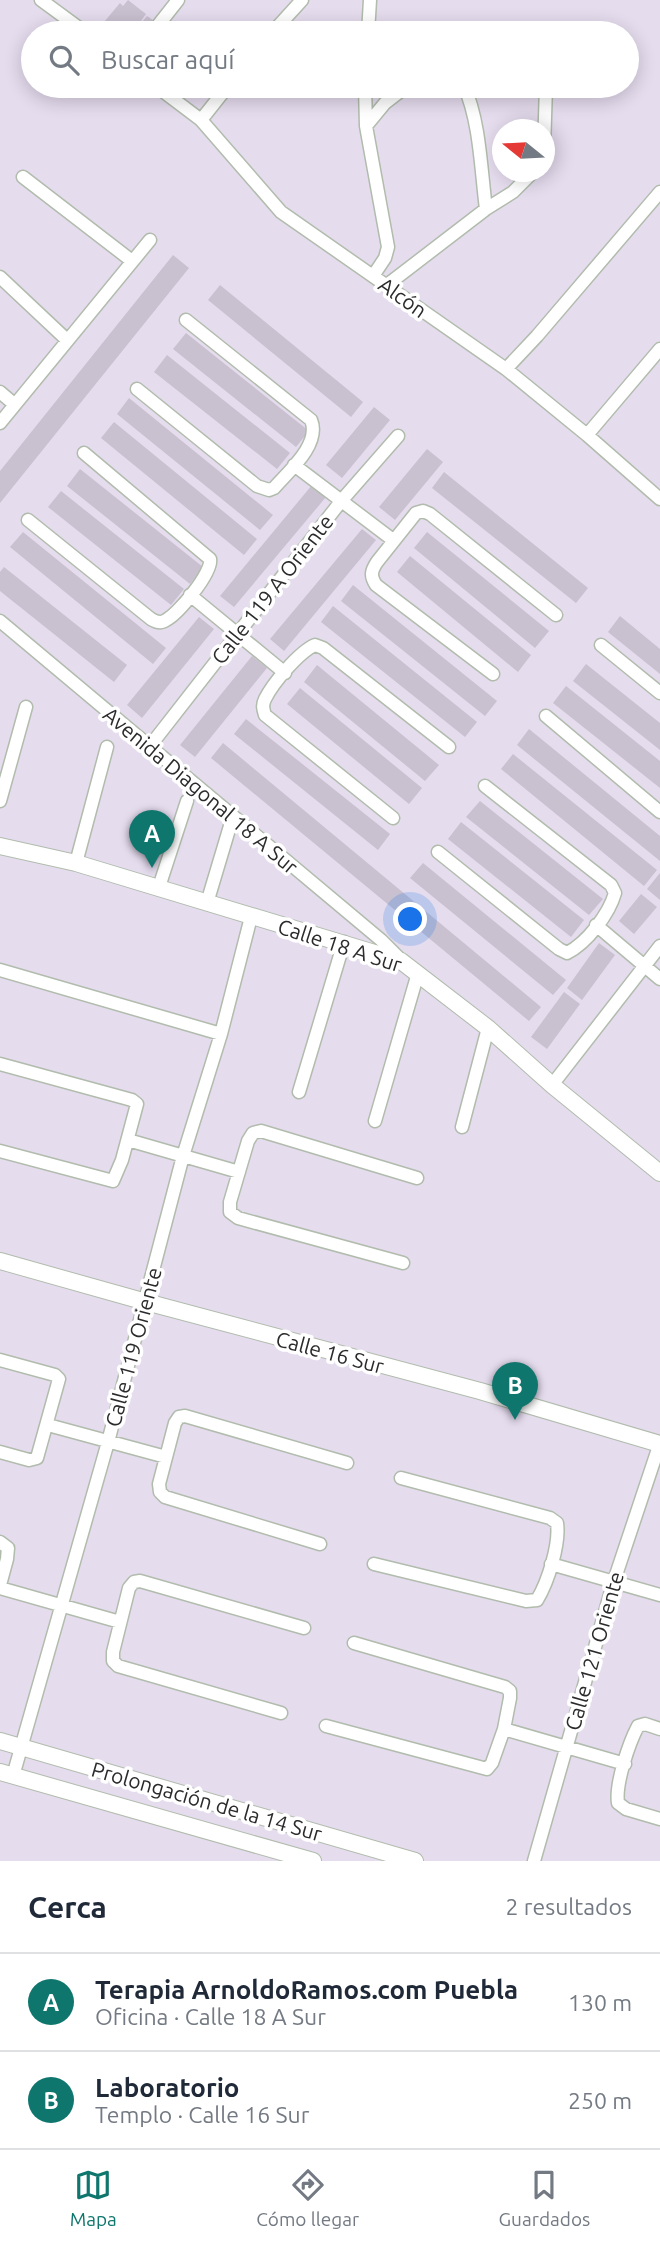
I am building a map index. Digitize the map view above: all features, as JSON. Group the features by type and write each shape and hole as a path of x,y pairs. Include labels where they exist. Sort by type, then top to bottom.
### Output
{"street":[{"path":"41,0 70,21"},
{"path":"161,21 178,0"},
{"path":"283,21 302,0"},
{"path":"369,21 370,0"},
{"name":"Alcón","path":"172,98 201,120 281,212 506,369 660,499"},
{"path":"201,120 218,98"},
{"path":"365,98 366,126 388,247 385,258 373,276"},
{"path":"366,126 392,98"},
{"path":"470,98 486,209"},
{"path":"546,98 547,119"},
{"path":"23,177 132,261"},
{"path":"387,285 523,182"},
{"path":"506,369 660,192"},
{"path":"0,423 150,240"},
{"path":"0,277 67,340"},
{"path":"137,389 257,486 274,488 294,465 312,440 314,432 311,420 187,320"},
{"path":"587,435 660,349"},
{"path":"0,392 15,404"},
{"name":"Calle 119 A Oriente","path":"149,746 342,500 398,436"},
{"path":"28,520 150,619 165,621 190,595 208,571 210,559 84,453"},
{"path":"294,465 393,540"},
{"path":"493,674 376,585 372,578 372,569 416,513 423,511 430,514 556,615"},
{"path":"190,595 285,673"},
{"name":"Avenida Diagonal 18 A Sur","path":"0,621 381,940 401,961"},
{"path":"393,818 265,715 262,708 264,699 306,649 314,645 323,648 449,747"},
{"path":"601,645 660,693"},
{"path":"0,801 26,707"},
{"path":"545,716 660,812"},
{"path":"76,863 107,747"},
{"path":"438,852 567,953 577,948 612,904 615,893 611,885 485,786"},
{"path":"159,887 187,801"},
{"path":"207,902 233,817"},
{"name":"Calle 18 A Sur","path":"0,846 76,863 401,961 488,1028 552,1085 660,1173"},
{"name":"Calle 119 Oriente","path":"6,1774 22,1747 251,917"},
{"path":"596,925 660,979"},
{"path":"299,1093 344,942"},
{"path":"552,1085 660,946"},
{"path":"0,970 220,1034"},
{"path":"375,1121 418,973"},
{"path":"461,1127 488,1028"},
{"path":"0,1064 132,1100 136,1104 128,1140 113,1181 0,1151"},
{"path":"403,1263 238,1218 230,1212 230,1202 248,1141 253,1133 261,1131 417,1178"},
{"path":"128,1140 239,1172"},
{"name":"Calle 16 Sur","path":"0,1261 480,1391 660,1444"},
{"path":"0,1360 55,1375 59,1379 37,1458 29,1460 0,1452"},
{"path":"320,1544 165,1497 160,1492 159,1484 175,1423 179,1417 185,1416 347,1463"},
{"path":"48,1425 166,1457"},
{"name":"Calle 121 Oriente","path":"534,1861 613,1584 660,1444"},
{"path":"374,1564 526,1601 537,1600 544,1589 559,1534 557,1523 550,1518 401,1478"},
{"path":"0,1542 8,1548 0,1587 120,1622"},
{"path":"551,1564 613,1584 660,1595"},
{"path":"281,1713 118,1666 113,1661 113,1652 120,1622 130,1588 134,1582 140,1581 304,1628"},
{"path":"326,1726 487,1769 492,1763 504,1729 510,1691 505,1687 354,1643"},
{"path":"660,1729 645,1724 638,1726 617,1793 618,1803 626,1810 660,1819"},
{"path":"504,1729 625,1764"},
{"name":"Prolongación de la 14 Sur","path":"0,1741 378,1856 415,1861"},
{"name":"Prolongación de la 14 Sur","path":"6,1774 313,1861"}],"building":[{"path":"128,0 146,14 141,21 105,21 120,3 123,6"},
{"path":"173,255 189,268 0,503 0,471"},
{"path":"220,285 363,402 351,417 208,300"},
{"path":"186,333 309,431 296,447 173,349"},
{"path":"167,355 290,453 277,469 154,372"},
{"path":"129,398 273,515 260,530 117,414"},
{"path":"374,407 390,420 342,478 326,465"},
{"path":"114,422 257,539 244,555 101,438"},
{"path":"427,449 443,462 395,520 379,507"},
{"path":"80,469 203,567 190,584 67,486"},
{"path":"444,472 588,588 576,603 432,488"},
{"path":"312,485 326,497 234,607 220,596"},
{"path":"61,491 184,589 171,605 48,507"},
{"path":"362,529 376,540 284,651 270,639"},
{"path":"23,532 166,648 153,664 10,547"},
{"path":"427,532 549,631 535,648 414,548"},
{"path":"410,556 531,655 518,672 397,572"},
{"path":"4,567 127,665 114,682 0,591 0,572"},
{"path":"353,585 497,701 485,716 341,601"},
{"path":"333,606 477,722 465,737 321,622"},
{"path":"620,616 660,649 660,674 608,632"},
{"path":"199,617 214,629 142,718 127,705"},
{"path":"252,656 267,668 195,757 180,745"},
{"path":"586,664 660,723 660,750 573,681"},
{"path":"317,665 439,765 425,781 304,682"},
{"path":"566,686 660,761 660,788 553,703"},
{"path":"300,688 422,788 409,804 287,704"},
{"path":"246,719 390,834 378,850 234,734"},
{"path":"529,729 660,836 660,861 517,745"},
{"path":"223,743 541,1007 529,1021 211,758"},
{"path":"513,754 657,870 644,886 501,769"},
{"path":"480,801 603,899 589,915 466,817"},
{"path":"461,822 584,920 571,937 448,839"},
{"path":"423,863 566,980 553,995 410,878"},
{"path":"660,873 660,900 647,889"},
{"path":"641,894 657,907 634,934 619,921"},
{"path":"599,943 615,955 582,1000 567,988"},
{"path":"564,992 580,1004 547,1049 531,1037"}],"place":[{"name":"Terapia ArnoldoRamos.com Puebla","path":"152,868"},
{"name":"Laboratorio","path":"515,1420"}]}
